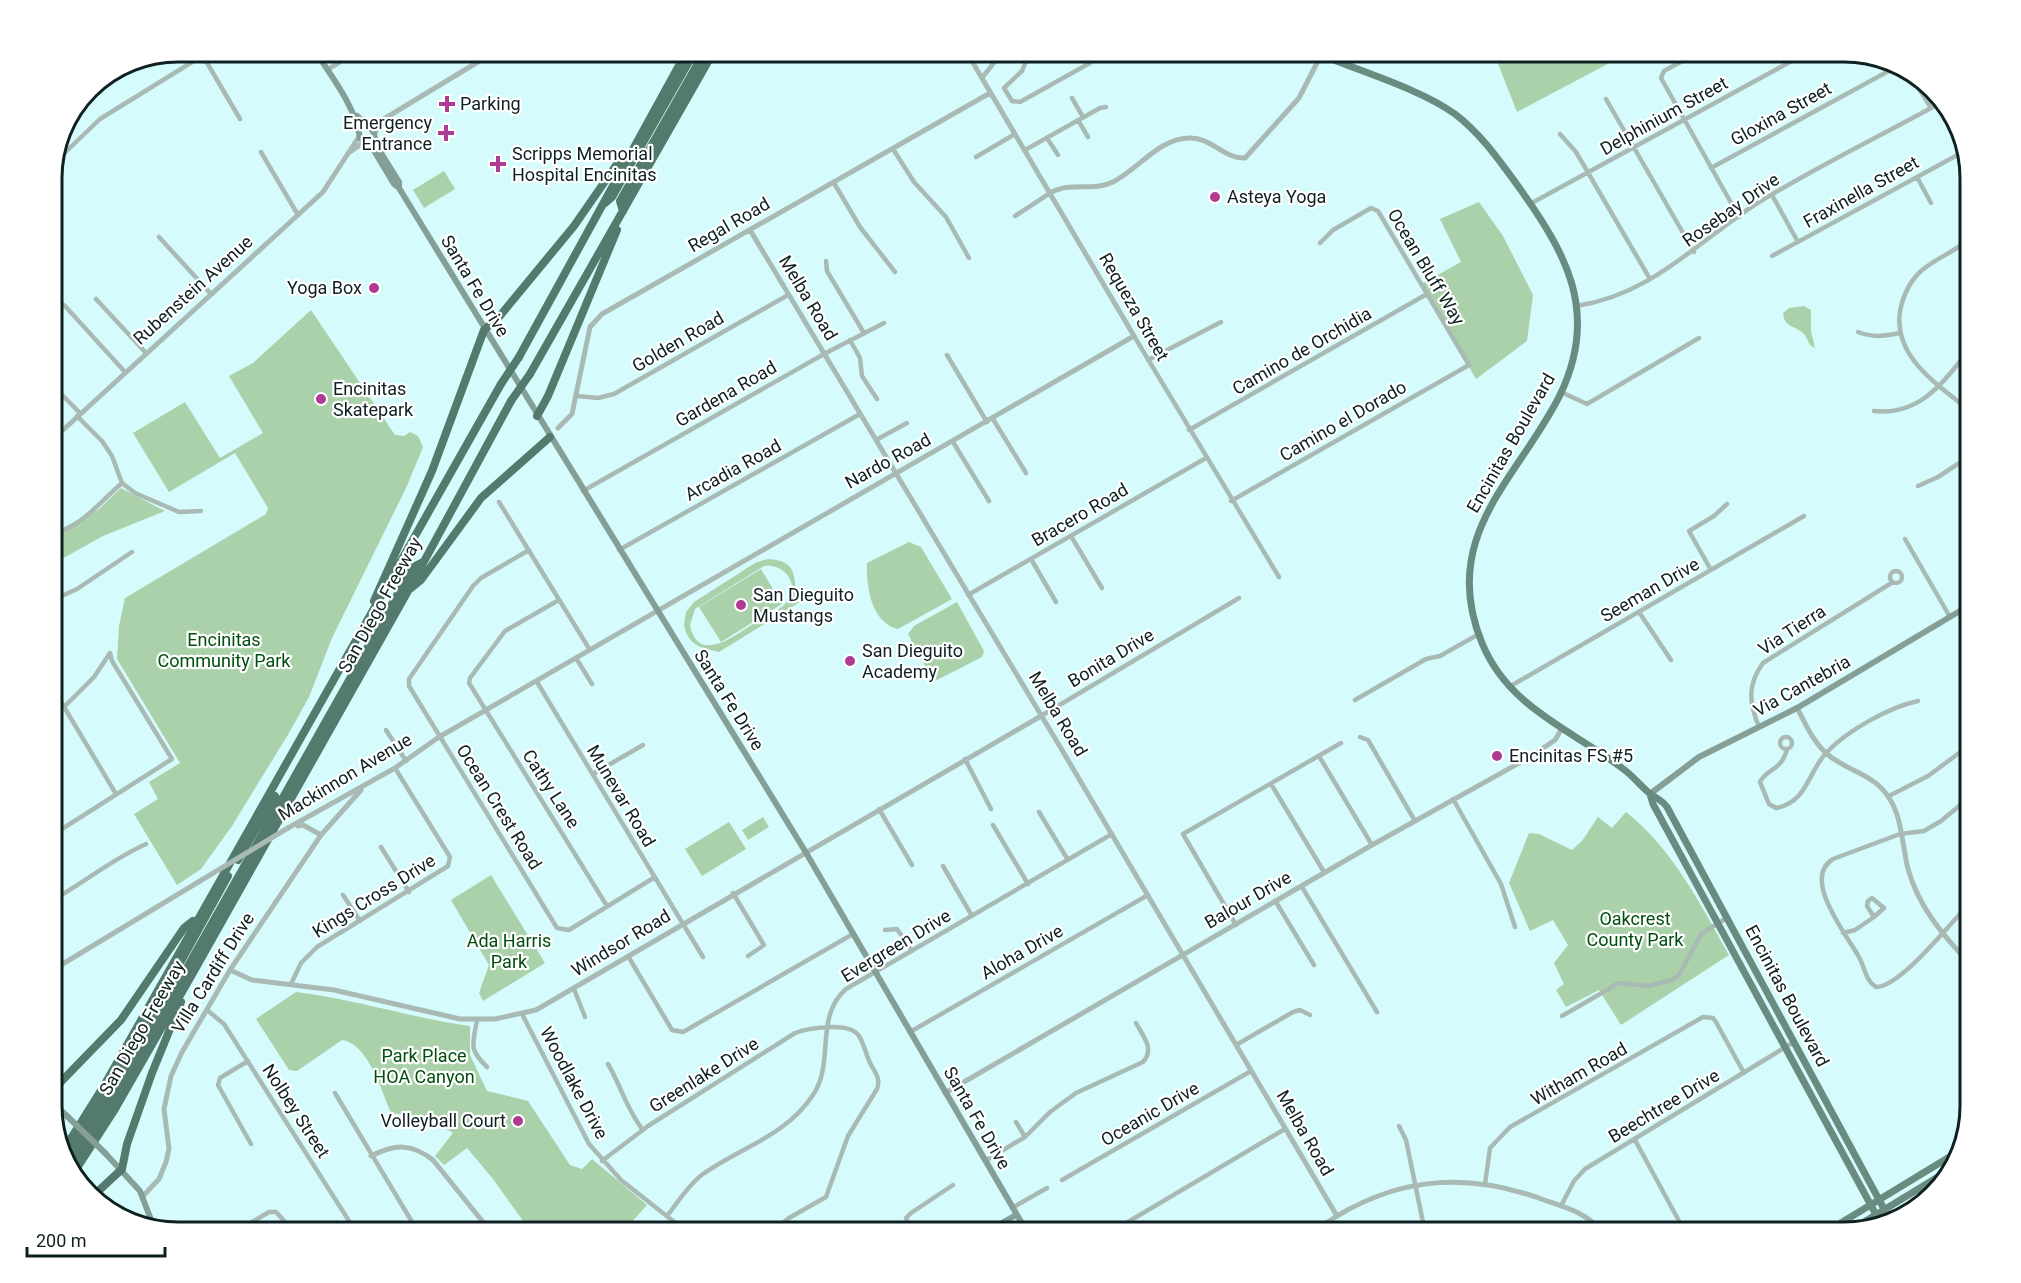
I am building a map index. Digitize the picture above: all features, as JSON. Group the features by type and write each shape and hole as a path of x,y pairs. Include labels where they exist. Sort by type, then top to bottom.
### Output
{"highway":[{"name":"San Diego Freeway","path":"68,1143 105,1084 501,384 519,357 581,248 600,207 681,62"},
{"path":"600,207 612,197 689,62"},
{"path":"622,212 620,201 699,62"},
{"name":"San Diego Freeway","path":"78,1166 115,1109 194,971 408,591 511,401 530,374 708,62"},
{"path":"350,654 432,471 484,330 499,317 532,279 574,226 617,164 627,158"},
{"path":"537,416 548,396 631,197"},
{"path":"408,591 421,580 481,498 550,436"},
{"path":"71,1152 106,1097 406,564 406,553"},
{"path":"74,1159 113,1099 413,567 424,562"},
{"path":"62,1081 121,1020 184,928 198,917"},
{"path":"98,1191 122,1169 127,1144 152,1072 194,971"}],"main road":[{"path":"322,62 346,100 368,128 360,134 346,100"},
{"name":"Encinitas Boulevard","path":"1345,62 1426,98 1454,114 1489,147 1557,243 1568,268 1576,306 1574,356 1561,392 1496,494 1477,536 1471,560 1470,591 1479,634 1490,660 1522,701 1561,730 1622,768 1650,794 1660,798 1667,807 1887,1213"},
{"name":"Santa Fe Drive","path":"368,128 399,182 399,188"},
{"name":"Santa Fe Drive","path":"360,134 399,188 805,852 1020,1222"},
{"path":"366,142 374,136"},
{"name":"Via Cantebria","path":"1650,794 1699,757 1797,708 1960,611"},
{"name":"Encinitas Boulevard","path":"1650,794 1653,804 1876,1215"},
{"path":"1808,1087 1814,1086 1824,1106 1834,1115"},
{"path":"62,1113 122,1169 143,1196 151,1218"},
{"path":"1842,1222 1947,1158"},
{"path":"1870,1219 1932,1181"},
{"path":"1000,1222 1014,1212"}],"street":[{"path":"64,154 105,115 193,62"},
{"path":"207,62 240,119"},
{"path":"327,70 340,62"},
{"path":"368,128 478,62"},
{"name":"Requeza Street","path":"973,62 1231,501 1279,578"},
{"path":"982,78 994,62"},
{"path":"990,93 1004,88 1022,71 1026,62"},
{"path":"1004,88 1012,101 1020,102 1090,62"},
{"path":"1015,216 1062,187 1094,187 1112,183 1159,148 1188,138 1197,138 1211,144 1232,157 1245,158 1299,98 1317,62"},
{"path":"1681,62 1664,71 1661,78 1739,217"},
{"name":"Delphinium Street","path":"1530,204 1790,62"},
{"name":"Gloxina Street","path":"1711,168 1889,71"},
{"path":"1919,89 1930,108"},
{"name":"Regal Road","path":"550,436 572,414 578,396 590,327 596,319 990,93"},
{"path":"1072,98 1088,137"},
{"path":"1606,99 1694,252"},
{"name":"Rosebay Drive","path":"1576,306 1604,302 1623,295 1694,252 1772,195 1935,106"},
{"path":"1025,150 1106,107"},
{"path":"374,136 385,118"},
{"name":"Rubenstein Avenue","path":"62,431 323,192 360,134"},
{"path":"976,157 1015,134"},
{"path":"1560,134 1576,152 1650,279"},
{"path":"1047,138 1058,155"},
{"name":"Rubenstein Avenue","path":"347,155 366,142"},
{"path":"893,149 914,182 946,217 969,258"},
{"path":"261,152 298,214"},
{"name":"Fraxinella Street","path":"1772,256 1958,155"},
{"path":"1917,177 1931,203"},
{"path":"834,183 860,227 895,272"},
{"path":"1772,195 1798,242"},
{"name":"Ocean Bluff Way","path":"1320,243 1333,230 1371,208 1378,211 1469,365"},
{"name":"Melba Road","path":"750,230 1183,953 1337,1216"},
{"path":"159,237 211,294"},
{"path":"1960,247 1920,272 1910,285 1901,304 1900,333 1912,361 1960,403"},
{"path":"826,261 827,271 864,333"},
{"name":"Camino de Orchidia","path":"1189,430 1427,294"},
{"name":"Golden Road","path":"578,396 598,398 614,394 788,295"},
{"path":"96,299 146,353"},
{"path":"62,304 125,372"},
{"path":"1148,360 1221,322"},
{"name":"Gardena Road","path":"583,491 824,354 884,323"},
{"path":"1858,332 1868,336 1883,337 1900,333"},
{"name":"Nardo Road","path":"657,612 1134,336"},
{"path":"1561,392 1587,404 1698,338"},
{"path":"850,340 860,358 862,376 877,399"},
{"path":"947,355 1026,473"},
{"path":"1874,411 1888,412 1913,406 1940,386 1960,361"},
{"name":"Camino el Dorado","path":"1231,501 1469,365"},
{"path":"62,396 112,456 122,483 135,493 179,512 201,512"},
{"name":"Arcadia Road","path":"620,550 860,414"},
{"path":"876,440 907,423"},
{"path":"953,442 989,501"},
{"name":"Bracero Road","path":"968,595 1206,458"},
{"path":"1918,486 1938,477 1960,463"},
{"path":"62,530 92,512 122,483"},
{"path":"499,502 590,650"},
{"path":"1712,570 1689,531 1714,516 1727,504"},
{"name":"Seeman Drive","path":"1509,687 1804,516"},
{"path":"1071,536 1102,588"},
{"path":"1905,539 1950,617"},
{"name":"Ocean Crest Road","path":"529,550 481,578 473,586 409,679 410,690 485,813 513,853 555,926 569,930 607,906"},
{"path":"62,596 77,589 132,552"},
{"path":"1031,559 1056,602"},
{"name":"Via Tierra","path":"1759,727 1752,711 1750,691 1754,675 1763,663 1893,582"},
{"name":"Bonita Drive","path":"805,852 1041,716 1239,598"},
{"name":"Cathy Lane","path":"560,600 505,631 470,678 471,688 607,906"},
{"name":"Mackinnon Avenue","path":"63,964 343,795 395,768 439,737 657,612"},
{"path":"1639,612 1671,660"},
{"path":"1355,700 1426,659 1440,656 1479,634"},
{"path":"62,829 172,759 112,661 110,653 94,677 64,707"},
{"path":"576,658 592,684"},
{"name":"Munevar Road","path":"537,682 703,957"},
{"path":"1787,749 1778,768 1762,778 1760,782 1769,804 1776,808 1802,794 1826,753 1854,729 1918,701"},
{"path":"62,704 116,794"},
{"path":"1797,708 1812,736 1826,753 1872,780 1889,796 1896,811 1915,889 1941,933 1960,953"},
{"path":"386,729 406,761"},
{"name":"Balour Drive","path":"945,1093 1183,953 1302,887 1372,844 1530,757 1555,740 1561,730"},
{"path":"1360,737 1368,740 1415,821"},
{"path":"1236,925 1183,834 1341,743"},
{"path":"593,774 644,745"},
{"path":"1889,796 1928,776 1960,752"},
{"path":"1319,756 1372,844"},
{"path":"965,759 991,809"},
{"name":"Kings Cross Drive","path":"291,984 308,954 448,866 450,860 395,768"},
{"path":"1271,784 1324,872"},
{"name":"Villa Cardiff Drive","path":"143,1196 159,1179 166,1162 169,1149 164,1109 171,1076 230,970 321,835 364,786"},
{"path":"1453,799 1501,884 1515,927"},
{"path":"1960,805 1924,831 1900,834 1828,863 1822,876 1824,898 1871,984 1883,987 1906,973 1960,913"},
{"path":"879,809 912,865"},
{"path":"1039,812 1068,860"},
{"path":"291,827 303,825 321,835"},
{"path":"993,825 1028,884"},
{"name":"Evergreen Drive","path":"667,1216 702,1175 778,1131 802,1111 815,1094 821,1079 827,1027 835,999 875,972 1112,834"},
{"path":"62,895 78,887 114,860 146,844"},
{"path":"381,847 409,892"},
{"name":"Windsor Road","path":"230,970 252,980 334,990 440,1016 477,1020 522,1014 536,1010 573,989 805,852"},
{"path":"943,866 972,916"},
{"path":"607,906 655,877"},
{"path":"1302,887 1377,1012"},
{"path":"733,893 764,945 748,956"},
{"path":"344,895 360,921"},
{"name":"Aloha Drive","path":"910,1032 1148,895"},
{"path":"1276,902 1314,965"},
{"path":"1843,933 1855,930 1874,916"},
{"path":"1719,923 1728,917"},
{"name":"Encinitas Boulevard","path":"1562,1016 1619,983 1648,986 1672,980 1680,975 1701,934 1719,923"},
{"path":"885,930 897,929 912,951"},
{"path":"628,956 672,1030 678,1032 687,1031 853,934"},
{"path":"573,989 585,1017"},
{"path":"1236,1045 1293,1012 1300,1010 1310,1015"},
{"name":"Nolbey Street","path":"207,1011 224,1024 350,1222"},
{"name":"Woodlake Drive","path":"522,1014 578,1126 602,1161 674,1222"},
{"name":"Witham Road","path":"1485,1184 1490,1148 1510,1127 1703,1017 1713,1018 1716,1022 1744,1073"},
{"path":"477,1020 474,1055 487,1066"},
{"path":"985,1161 1025,1137 1050,1112 1076,1093 1147,1059 1149,1047 1136,1023"},
{"path":"784,1222 826,1197 848,1136 879,1084 859,1036 852,1030 827,1027"},
{"name":"Greenlake Drive","path":"602,1161 643,1130 795,1033 809,1028 827,1027"},
{"name":"Beechtree Drive","path":"1561,1206 1574,1181 1585,1170 1794,1042"},
{"path":"248,1062 220,1078 218,1085 251,1144"},
{"path":"608,1064 620,1084 632,1116 643,1130"},
{"name":"Oceanic Drive","path":"1062,1180 1251,1071"},
{"path":"335,1093 412,1222"},
{"path":"1016,1122 1025,1137"},
{"path":"1400,1126 1406,1140 1423,1222"},
{"path":"1128,1222 1285,1129"},
{"path":"1635,1140 1680,1222"},
{"path":"371,1156 401,1146 422,1152 433,1160 483,1222"},
{"path":"1328,1222 1382,1193 1416,1185 1448,1182 1505,1187 1584,1215 1591,1222"},
{"path":"908,1222 906,1218 911,1213 953,1185"},
{"path":"1014,1212 1047,1188"},
{"path":"252,1222 266,1214 276,1212 286,1222"}],"green space":[{"path":"1497,62 1611,62 1517,112"},
{"path":"444,171 455,189 424,208 413,190"},
{"path":"1479,202 1503,236 1533,295 1527,341 1476,379 1421,284 1461,262 1440,219"},
{"path":"1804,306 1811,310 1811,331 1815,348 1810,345 1803,333 1788,324 1784,318 1783,313 1789,308"},
{"name":"Encinitas Community Park","path":"311,310 395,435 404,436 410,432 418,436 423,447 407,486 332,638 309,697 289,733 232,826 201,869 177,885 134,814 158,799 149,782 180,763 117,659 119,626 125,598 266,514 268,508 235,453 169,492 133,433 185,402 220,458 263,433 229,376 253,363"},
{"path":"121,488 165,511 103,536 62,559 62,533 99,509"},
{"path":"909,542 921,547 952,599 898,629 889,625 876,611 869,592 867,563"},
{"path":"767,559 779,560 786,564 794,575 800,602 719,652 692,642 684,625 686,612 694,602 755,563","holes":["764,566 784,571 791,582 791,595 787,602 729,639 709,645 701,644 694,637 690,625 695,609"]},
{"name":"San Dieguito Mustangs","path":"761,569 782,604 721,642 699,607"},
{"path":"957,602 984,651 982,657 937,680 932,679 908,634 914,626"},
{"name":"Oakcrest County Park","path":"1626,812 1643,827 1672,860 1729,955 1621,1025 1599,990 1566,1007 1556,990 1564,984 1554,963 1568,945 1553,920 1530,931 1509,883 1529,833 1539,834 1572,850 1582,841 1598,817 1612,828"},
{"path":"763,817 769,827 748,840 742,830"},
{"path":"729,822 746,849 702,876 685,849"},
{"name":"Ada Harris Park","path":"491,875 545,963 483,1001 479,993 489,965 451,900"},
{"name":"Park Place HOA Canyon","path":"296,992 470,1026 470,1055 487,1091 528,1101 570,1165 582,1169 592,1159 647,1205 632,1222 524,1222 467,1148 444,1165 435,1156 453,1133 428,1118 391,1113 367,1059 351,1043 342,1040 297,1071 289,1070 256,1019"}],"place":[{"name":"Parking","path":"447,104"},
{"name":"Emergency Entrance","path":"446,133"},
{"name":"Scripps Memorial Hospital Encinitas","path":"498,164"},
{"name":"Asteya Yoga","path":"1215,197"},
{"name":"Yoga Box","path":"374,288"},
{"name":"Encinitas Skatepark","path":"321,399"},
{"name":"San Dieguito Mustangs","path":"741,605"},
{"name":"San Dieguito Academy","path":"850,661"},
{"name":"Encinitas FS #5","path":"1497,756"},
{"name":"Volleyball Court","path":"518,1121"}]}
